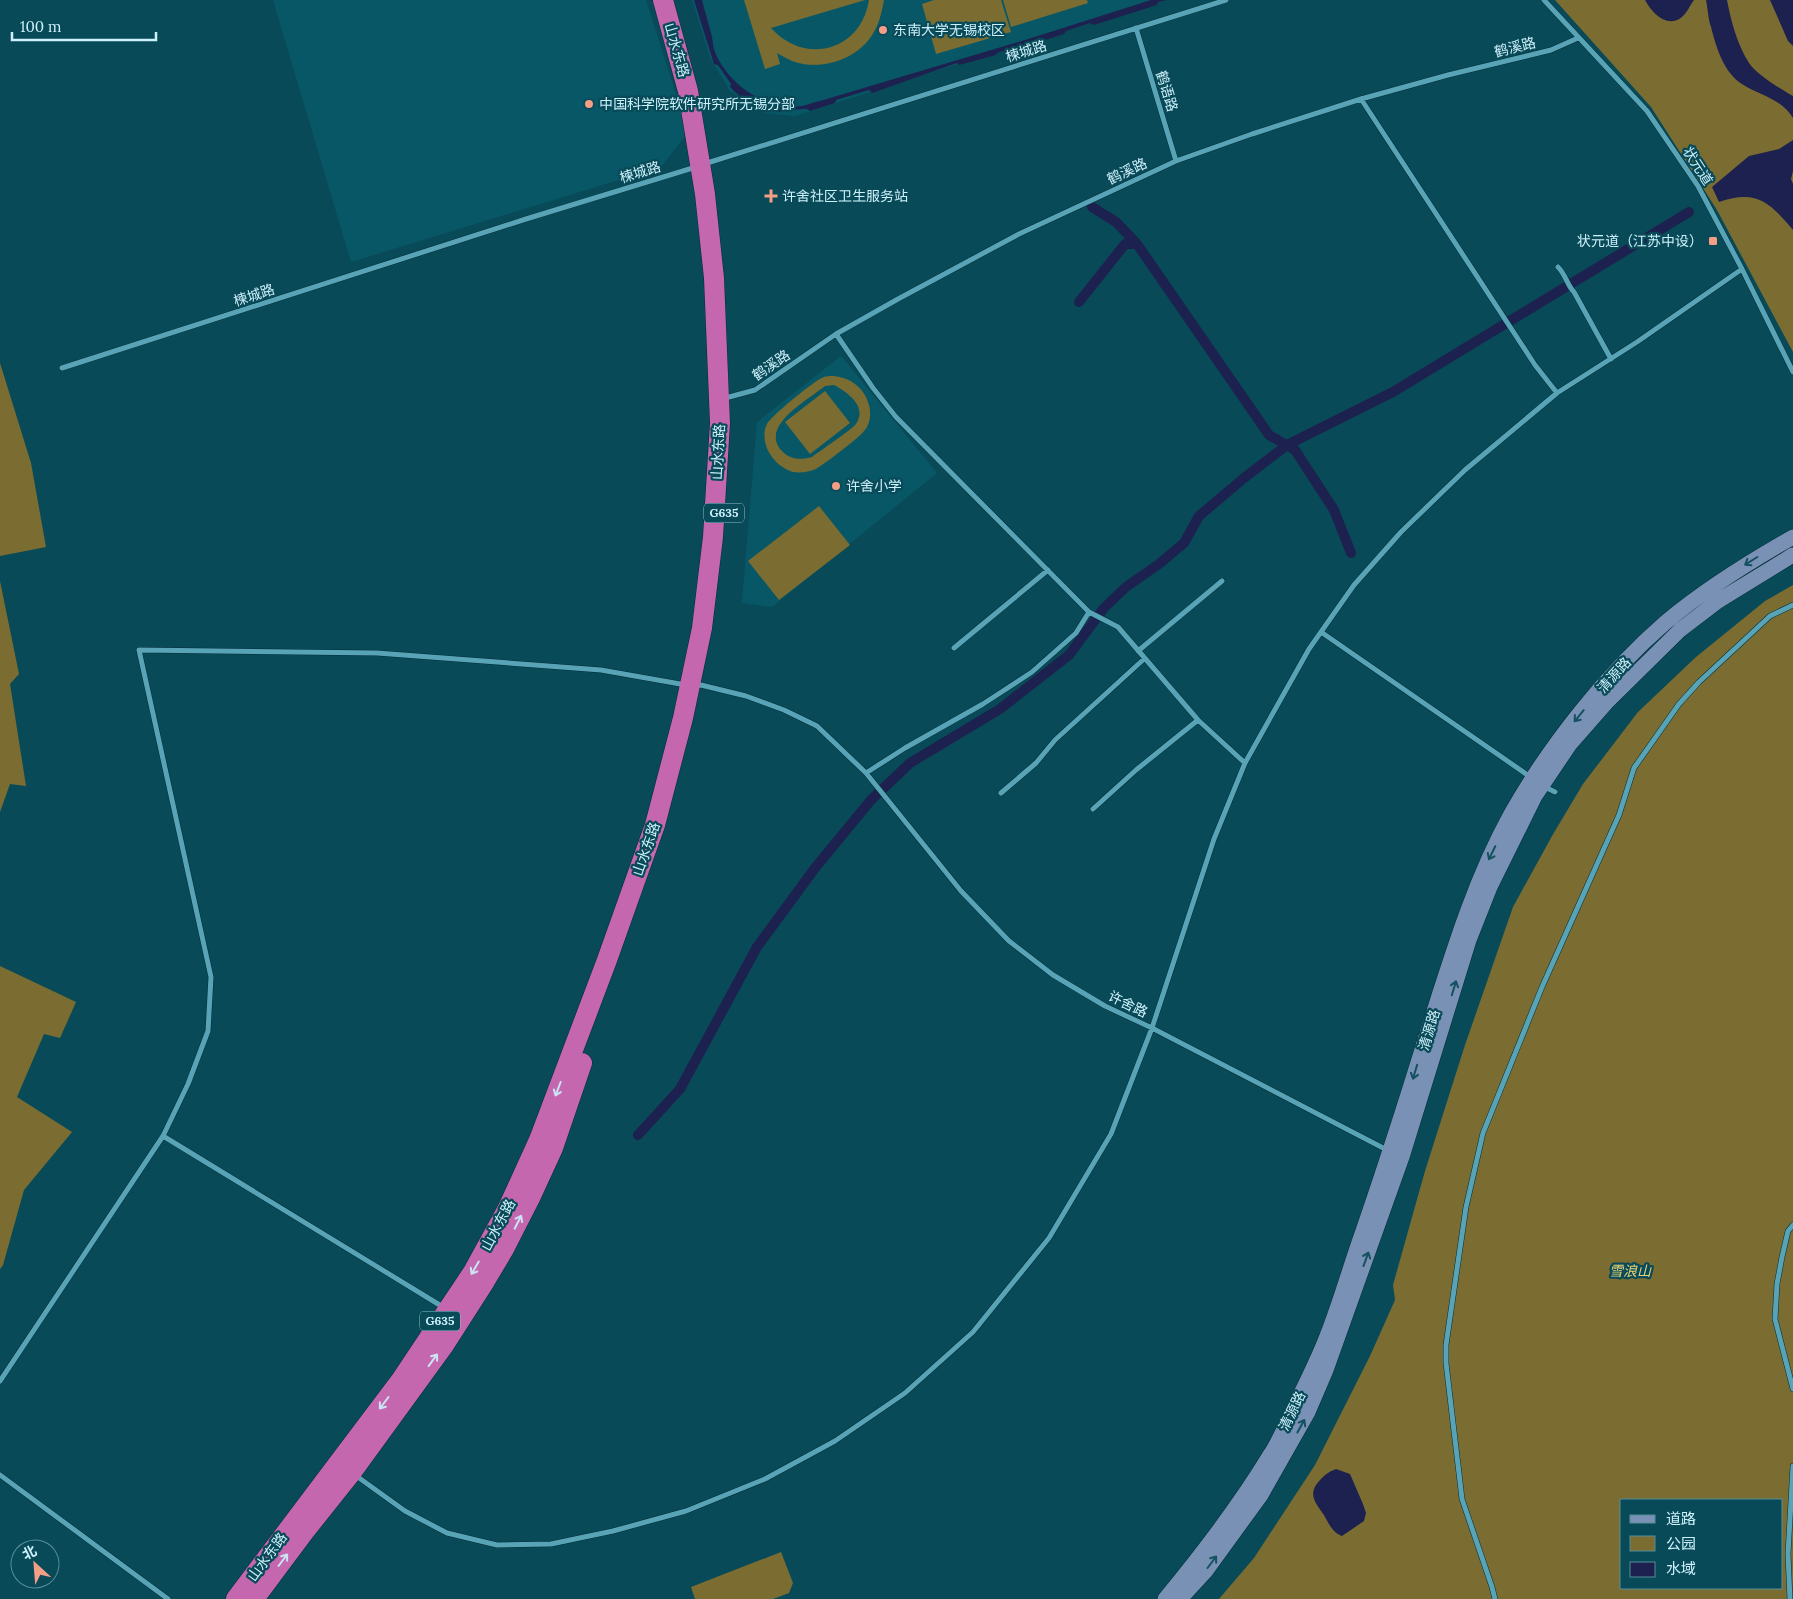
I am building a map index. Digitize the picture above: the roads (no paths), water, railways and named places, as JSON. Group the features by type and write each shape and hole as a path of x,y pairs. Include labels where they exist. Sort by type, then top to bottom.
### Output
{"highway":[{"name":"山水东路","path":"663,0 688,91 705,164"},
{"name":"山水东路","path":"236,1599 292,1523 346,1467 444,1346 504,1249 553,1148 598,1013 662,838 680,774 696,686 713,537 720,423 724,396 705,164 697,95 673,0"},
{"name":"山水东路","path":"254,1599 304,1532 401,1380 473,1272 508,1208 539,1140 607,960 655,825 696,686"}],"street":[{"name":"楝城路","path":"62,368 526,219 1226,0"},
{"name":"状元道","path":"1544,0 1647,111 1698,186 1793,372"},
{"name":"鹤语路","path":"1136,28 1176,161"},
{"name":"鹤溪路","path":"724,396 755,390 836,334 898,299 1019,234 1176,161 1361,99 1448,75 1551,50 1578,38"},
{"path":"1361,99 1535,365 1557,393"},
{"path":"1558,268 1563,272 1568,286 1574,292 1611,359"},
{"path":"346,1467 405,1511 447,1533 497,1546 551,1544 613,1531 686,1510 765,1479 834,1441 905,1393 973,1332 1049,1238 1111,1134 1152,1028 1214,838 1245,763 1309,649 1354,586 1401,532 1465,470 1557,393 1611,359 1742,269"},
{"path":"836,334 873,388 896,417 1090,612 1116,626 1198,720 1245,763"},
{"name":"清源路","path":"1543,785 1571,726 1601,688 1634,653 1660,628 1706,591 1754,559 1793,537"},
{"name":"清源路","path":"1180,1599 1205,1572 1262,1495 1308,1412 1326,1370 1400,1156 1469,940 1490,887 1535,796 1570,744 1606,703 1680,630 1718,601 1793,555"},
{"path":"954,648 1048,570"},
{"path":"1138,651 1222,581"},
{"path":"1494,1599 1492,1587 1462,1499 1446,1363 1446,1345 1466,1207 1483,1133 1542,986 1619,815 1634,768 1679,704 1700,682 1770,616 1793,605"},
{"path":"868,776 905,748 983,704 1032,672 1076,633 1090,612"},
{"path":"1320,632 1543,785"},
{"name":"许舍路","path":"163,1136 188,1084 208,1031 211,977 139,650 396,654 601,670 746,696 784,710 817,726 868,776 961,891 1008,941 1053,975 1105,1006 1152,1028 1400,1156"},
{"path":"1001,792 1036,763 1055,740 1144,659"},
{"path":"1093,809 1136,770 1198,720"},
{"path":"0,1381 163,1136 448,1310"},
{"name":"清源路","path":"1165,1599 1199,1558 1272,1452 1325,1341 1400,1156"},
{"path":"1793,1225 1788,1231 1782,1257 1777,1284 1775,1319 1793,1389"},
{"path":"1790,1599 1788,1554 1793,1466"},
{"path":"0,1475 168,1599"}],"water":[{"path":"694,0 702,0 714,50 720,63 737,83 757,98 781,106 793,107 803,106 1025,40 1151,0 1167,0 1097,24 1093,25 1090,23 1066,31 1064,34 1023,47 1020,45 996,55 959,65 957,63 872,93 869,90 836,100 835,103 810,111 807,109 782,110 780,112 753,104 730,87 731,84 718,65 714,64"},
{"path":"1645,0 1694,0 1682,17 1671,21 1660,18"},
{"path":"1706,0 1727,0 1735,32 1745,56 1753,68 1793,96 1793,118 1782,106 1742,84 1730,73 1715,43"},
{"path":"1770,0 1793,0 1793,46 1788,41"},
{"path":"1793,140 1793,171 1791,179 1793,184 1793,230 1777,212 1762,201 1743,197 1719,202 1712,187 1749,156 1779,149"},
{"path":"1336,1469 1350,1474 1366,1513 1364,1521 1342,1536 1331,1527 1315,1502 1313,1494 1320,1480"}],"waterway":[{"path":"1092,207 1116,222 1137,244"},
{"path":"638,1135 680,1089 757,947 815,868 871,800 910,763 1000,709 1069,655 1104,608 1126,587 1159,564 1184,543 1199,516 1287,445 1393,392 1689,212"},
{"path":"1079,302 1125,244 1137,244 1269,435 1295,450 1334,510 1351,553"}],"place":[{"name":"东南大学无锡校区","path":"883,30"},
{"name":"中国科学院软件研究所无锡分部","path":"589,104"},
{"name":"许舍社区卫生服务站","path":"771,196"},
{"name":"状元道（江苏中设）","path":"1713,241"},
{"name":"许舍小学","path":"836,486"}],"park label":[{"name":"雪浪山","path":"1630,1271"}]}
